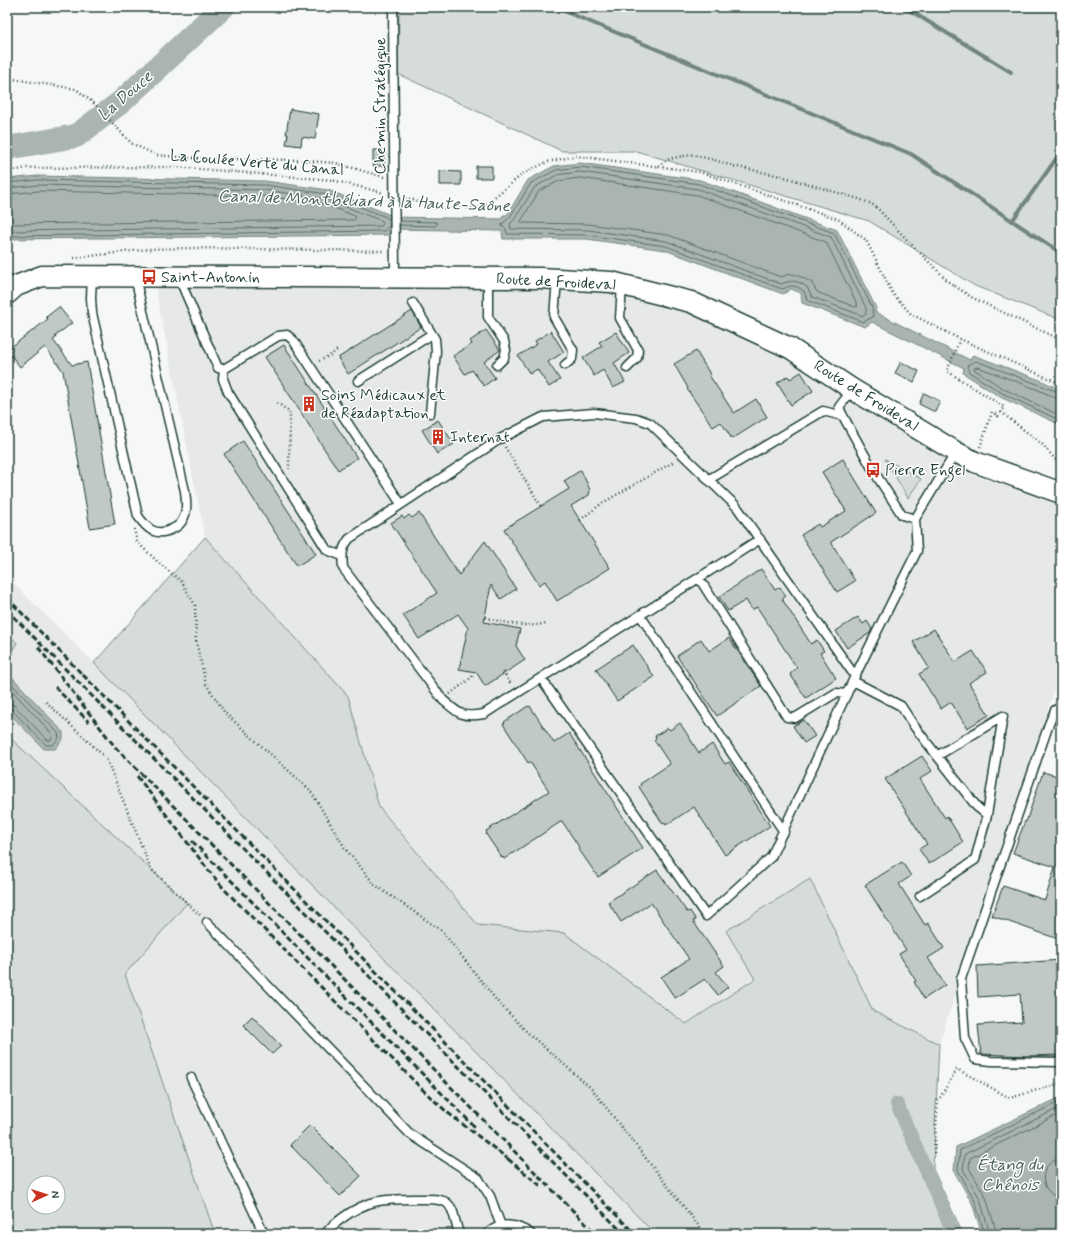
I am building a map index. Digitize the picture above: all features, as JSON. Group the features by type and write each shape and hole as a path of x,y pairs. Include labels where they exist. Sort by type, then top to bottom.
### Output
{"street":[{"name":"Route de Froideval","path":"7,294 16,286 42,276 488,278 611,282 691,302 790,348 852,389 956,452 975,462 1061,493"}],"lane":[{"name":"Chemin Stratégique","path":"393,7 395,278"},
{"path":"92,276 92,313 138,516 144,525 152,531 160,533 177,527 184,518 186,506 185,491 135,276"},
{"path":"179,277 218,368 224,369 278,336 287,336 293,340 401,504"},
{"path":"488,278 488,317 504,340 506,350 504,358 498,365"},
{"path":"557,280 554,317 573,350 572,359 565,365"},
{"path":"622,285 620,318 638,350 638,358 626,368"},
{"path":"413,303 435,339 436,351 430,412"},
{"path":"358,381 432,334"},
{"path":"224,369 223,379 228,392 285,484 327,550 342,556"},
{"path":"852,389 839,407 843,416 873,470 902,515 915,519"},
{"path":"708,480 823,411 843,416"},
{"path":"760,539 484,714 470,717 456,712 443,700 343,568 342,556 343,547 349,539 500,439 543,417 594,413 636,418 650,423 737,507 760,539 854,679 901,706 914,726 977,807 987,814"},
{"path":"541,678 706,916 771,857 784,832 854,679 917,551 915,519 956,452"},
{"path":"699,578 786,717 795,718 836,694 847,694"},
{"path":"640,615 784,832"},
{"path":"1061,707 1055,710 1049,724 961,979 965,1038 975,1059 991,1061 1061,1062"},
{"path":"920,896 975,860 987,814 1003,716 937,756"},
{"path":"207,922 410,1134 478,1178 490,1196 501,1226"},
{"path":"191,1078 264,1234"},
{"path":"326,1234 328,1228 348,1214 372,1202 390,1199 435,1200 447,1203 454,1215 457,1230 460,1234"},
{"path":"487,1234 491,1230 501,1226 512,1225 522,1228 530,1234"}],"path":[{"path":"7,78 76,90 96,105 131,143 156,155 190,158 295,160 336,163 394,180"},
{"path":"658,167 667,160 692,155 788,178 847,195 872,204 949,282 958,289 971,297 1061,340"},
{"name":"La Coulée Verte du Canal","path":"7,172 27,168 176,167 332,180 413,200 431,208 480,208 524,173 547,162 576,156 700,172 838,219 866,240 893,294 911,314 960,339 1061,384"},
{"path":"70,259 148,249 191,248 395,251"},
{"path":"960,339 947,371 1004,407 998,416 992,412 975,462"},
{"path":"310,366 331,355 337,350"},
{"path":"277,403 289,410 290,416 289,479 285,484"},
{"path":"1001,412 1043,445 1061,466"},
{"path":"500,439 541,506"},
{"path":"580,520 601,504 683,455"},
{"path":"133,527 137,542 182,582 194,605 196,641 206,684 225,713 310,790 345,848 375,885 442,931 497,1000 528,1033 591,1088 705,1234"},
{"path":"485,618 518,625 539,625 546,623"},
{"path":"443,700 472,677 474,671"},
{"path":"503,672 517,693"},
{"path":"46,702 106,758 151,869 207,922"},
{"path":"934,1153 938,1101 957,1069 1010,1098 1061,1082"}],"shaded area":[{"path":"399,7 1061,7 1061,320 975,286 869,221 636,151 562,151 398,74"},
{"path":"155,285 393,285 602,290 674,305 750,337 972,475 1061,504 1061,669 939,1044 873,1011 810,879 726,931 755,979 686,1024 564,933 478,925 379,807 347,696 205,537"},
{"path":"885,459 921,479 908,498"},
{"path":"205,537 348,696 379,807 478,925 564,933 686,1024 755,979 726,931 810,879 873,1011 939,1044 933,1169 963,1234 655,1234 94,663"},
{"path":"7,577 94,663 655,1234 215,1234 125,974 186,903 7,735 7,658 17,643 7,633"},
{"path":"7,633 17,643 7,658"},
{"path":"7,735 187,903 125,974 215,1234 7,1234"}],"water":[{"path":"580,163 700,180 837,230 876,308 875,312 970,360 973,355 1040,380 1061,390 1061,425 1000,397 963,373 964,368 872,322 865,327 802,303 801,293 791,289 783,294 665,250 587,239 503,239 502,231 391,229 389,235 7,239 7,179 38,176 265,181 328,190 388,214 391,217 502,219 503,215 507,215 528,180 554,166"},
{"path":"7,675 12,677 63,732 63,739 55,749 44,749 7,711"},
{"name":"Étang du Chênois","path":"1061,1097 1061,1171 1058,1177 1061,1186 1061,1234 982,1234 972,1203 954,1171 956,1147"}],"building":[{"path":"290,109 319,114 315,139 302,137 301,146 286,144"},
{"path":"373,150 385,150 384,166 373,166"},
{"path":"476,166 492,166 492,178 476,178"},
{"path":"440,171 461,172 461,185 440,185"},
{"path":"59,307 72,323 55,336 56,338 53,340 72,365 87,362 115,524 90,528 63,371 45,347 20,367 7,350 48,319 46,317"},
{"path":"412,311 421,327 348,374 338,358"},
{"path":"486,330 500,350 484,362 495,378 484,386 472,370 465,374 453,356 472,344 470,341"},
{"path":"551,331 564,352 548,362 560,380 549,387 537,369 530,374 518,356 537,344 535,341"},
{"path":"616,332 629,353 614,363 625,382 613,388 603,370 594,376 583,358 602,346 599,342"},
{"name":"Soins Médicaux et de Réadaptation","path":"284,345 357,458 338,470 265,357"},
{"path":"696,351 710,374 709,375 734,413 756,399 767,417 732,439 721,422 713,427 687,389 688,388 674,364"},
{"path":"901,362 919,371 914,382 895,373"},
{"path":"801,372 813,391 791,405 777,383 788,376 790,379"},
{"path":"924,393 940,401 935,412 919,404"},
{"name":"Internat","path":"438,420 454,444 437,454 422,430"},
{"path":"243,441 316,554 297,566 224,454"},
{"path":"843,459 876,513 831,542 855,581 837,592 801,535 818,524 820,527 846,511 822,472"},
{"path":"581,470 590,490 589,495 571,506 610,568 557,601 545,581 539,585 504,529 569,489 564,481"},
{"path":"419,513 459,575 485,541 516,589 501,599 491,585 484,622 520,629 516,646 525,660 485,686 476,672 459,669 468,628 458,614 419,639 403,615 437,593 391,523 402,516 404,519 409,515 412,518"},
{"path":"761,569 775,590 780,587 786,596 782,599 811,644 817,640 824,651 820,653 836,678 806,698 790,674 797,668 757,607 752,610 746,600 728,611 719,597"},
{"path":"858,617 863,624 867,621 872,629 870,633 847,648 836,631"},
{"path":"934,629 955,662 973,651 987,672 969,683 989,715 967,728 951,702 941,709 919,674 929,668 913,642"},
{"path":"729,638 761,686 717,716 677,656 701,639 709,651"},
{"path":"633,645 654,677 617,701 596,669"},
{"path":"530,706 554,743 569,733 643,848 598,877 562,821 504,859 486,834 486,831 549,791 530,762 528,763 503,724"},
{"path":"804,720 815,736 804,743 793,726"},
{"path":"680,723 699,753 712,744 725,764 729,762 770,826 725,855 694,807 666,825 665,823 663,824 639,787 641,785 640,784 670,764 654,740 656,738 655,736 668,728 670,730"},
{"path":"922,756 932,771 920,779 945,818 947,816 963,842 929,864 919,849 927,844 885,779"},
{"path":"1043,772 1061,777 1061,940 992,916 1003,886 1045,900 1055,867 1013,853 1025,821 1026,822"},
{"path":"902,862 911,876 899,884 925,925 928,923 944,948 928,958 945,985 924,999 914,982 916,981 899,954 906,950 865,885"},
{"path":"657,870 687,912 690,911 696,920 693,921 724,966 716,972 728,987 718,995 705,979 675,998 661,977 689,959 651,903 621,922 608,902"},
{"path":"1061,960 1061,1055 1028,1056 981,1054 978,1025 1022,1022 1020,994 978,997 977,966"},
{"path":"252,1016 281,1046 272,1054 243,1025"},
{"path":"310,1125 361,1176 340,1196 290,1145"}],"waterway":[{"name":"La Douce","path":"7,148 76,136 121,102 223,7"},
{"path":"554,7 911,154 1061,253"},
{"path":"904,7 1011,72"},
{"path":"1012,221 1061,152"},
{"path":"897,1104 954,1234"}],"railway":[{"path":"7,598 635,1234"},
{"path":"7,610 624,1234"},
{"path":"38,647 116,748 596,1234"},
{"path":"55,687 89,722"},
{"path":"137,776 225,890 425,1092 448,1113 512,1162"},
{"path":"192,841 475,1127"},
{"path":"508,1159 542,1187"}],"place":[{"name":"Saint-Antonin","path":"149,277"},
{"name":"Soins Médicaux et de Réadaptation","path":"309,404"},
{"name":"Internat","path":"438,437"},
{"name":"Pierre Engel","path":"873,470"}],"water label":[{"name":"Canal de Montbéliard à la Haute-Saône","path":"364,201"}]}
